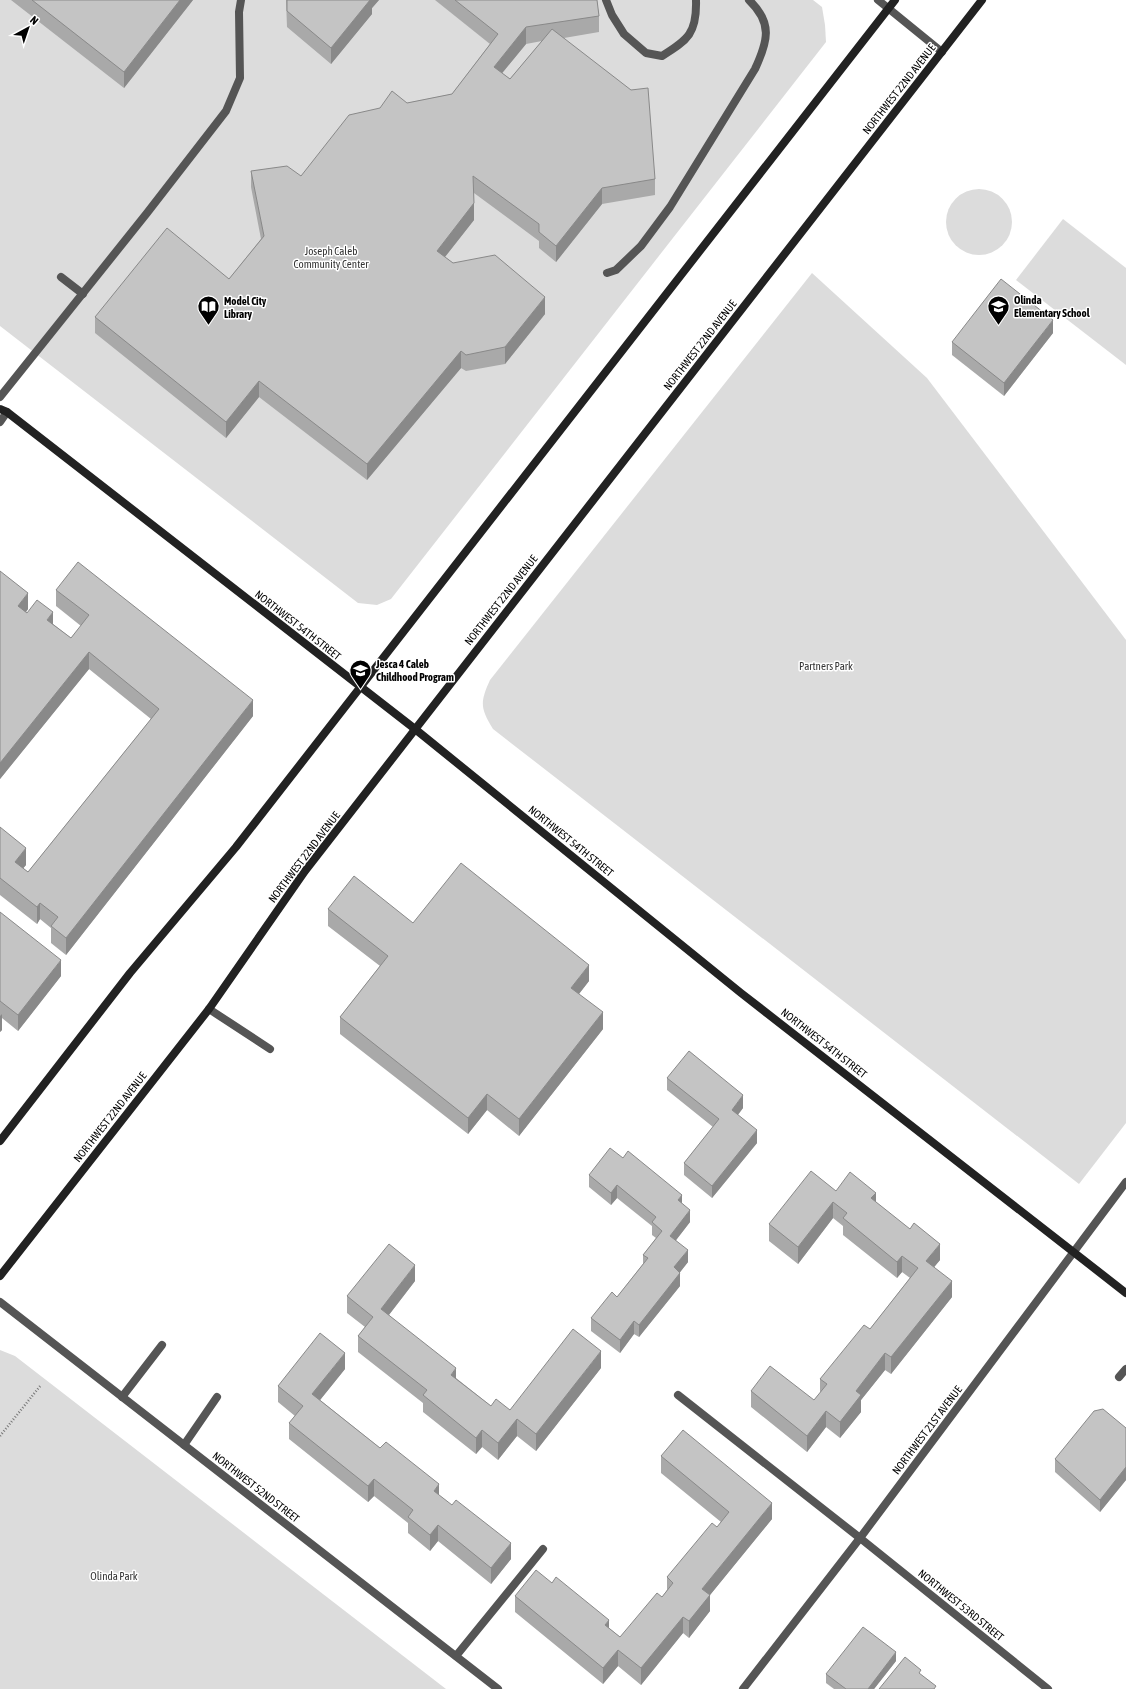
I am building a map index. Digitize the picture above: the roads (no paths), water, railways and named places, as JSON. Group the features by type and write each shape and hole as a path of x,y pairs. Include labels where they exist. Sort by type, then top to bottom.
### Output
{"main road":[{"path":"0,1141 130,973 236,847 895,0"},
{"name":"NORTHWEST 22ND AVENUE","path":"0,1276 209,1009 305,871 982,0"},
{"name":"NORTHWEST 54TH STREET","path":"4,411 415,729 735,988 1126,1293"}],"street":[{"path":"0,397 83,294 226,111 240,78 239,12 241,0"},
{"path":"606,0 612,15 624,34 646,53 662,56 685,40 692,30 696,17 696,0"},
{"path":"607,273 616,270 640,246 670,207 755,69 763,53 766,37 766,22 758,9 749,0"},
{"path":"878,0 942,52"},
{"path":"61,277 83,294"},
{"path":"0,422 4,411"},
{"path":"209,1009 270,1049"},
{"name":"NORTHWEST 21ST AVENUE","path":"743,1689 860,1538 1073,1252 1123,1191 1126,1182"},
{"name":"NORTHWEST 52ND STREET","path":"0,1302 498,1689"},
{"path":"122,1397 162,1345"},
{"path":"1119,1377 1126,1369"},
{"name":"NORTHWEST 53RD STREET","path":"678,1395 860,1538 1048,1689"},
{"path":"184,1445 217,1397"},
{"path":"456,1656 543,1549"}],"place":[{"name":"Model City Library","path":"208,326"},
{"name":"Olinda Elementary School","path":"998,326"},
{"name":"Jesca 4 Caleb Childhood Program","path":"361,690"}],"park label":[{"name":"Joseph Caleb Community Center","path":"331,257"},
{"name":"Partners Park","path":"826,666"},
{"name":"Olinda Park","path":"114,1576"}]}
